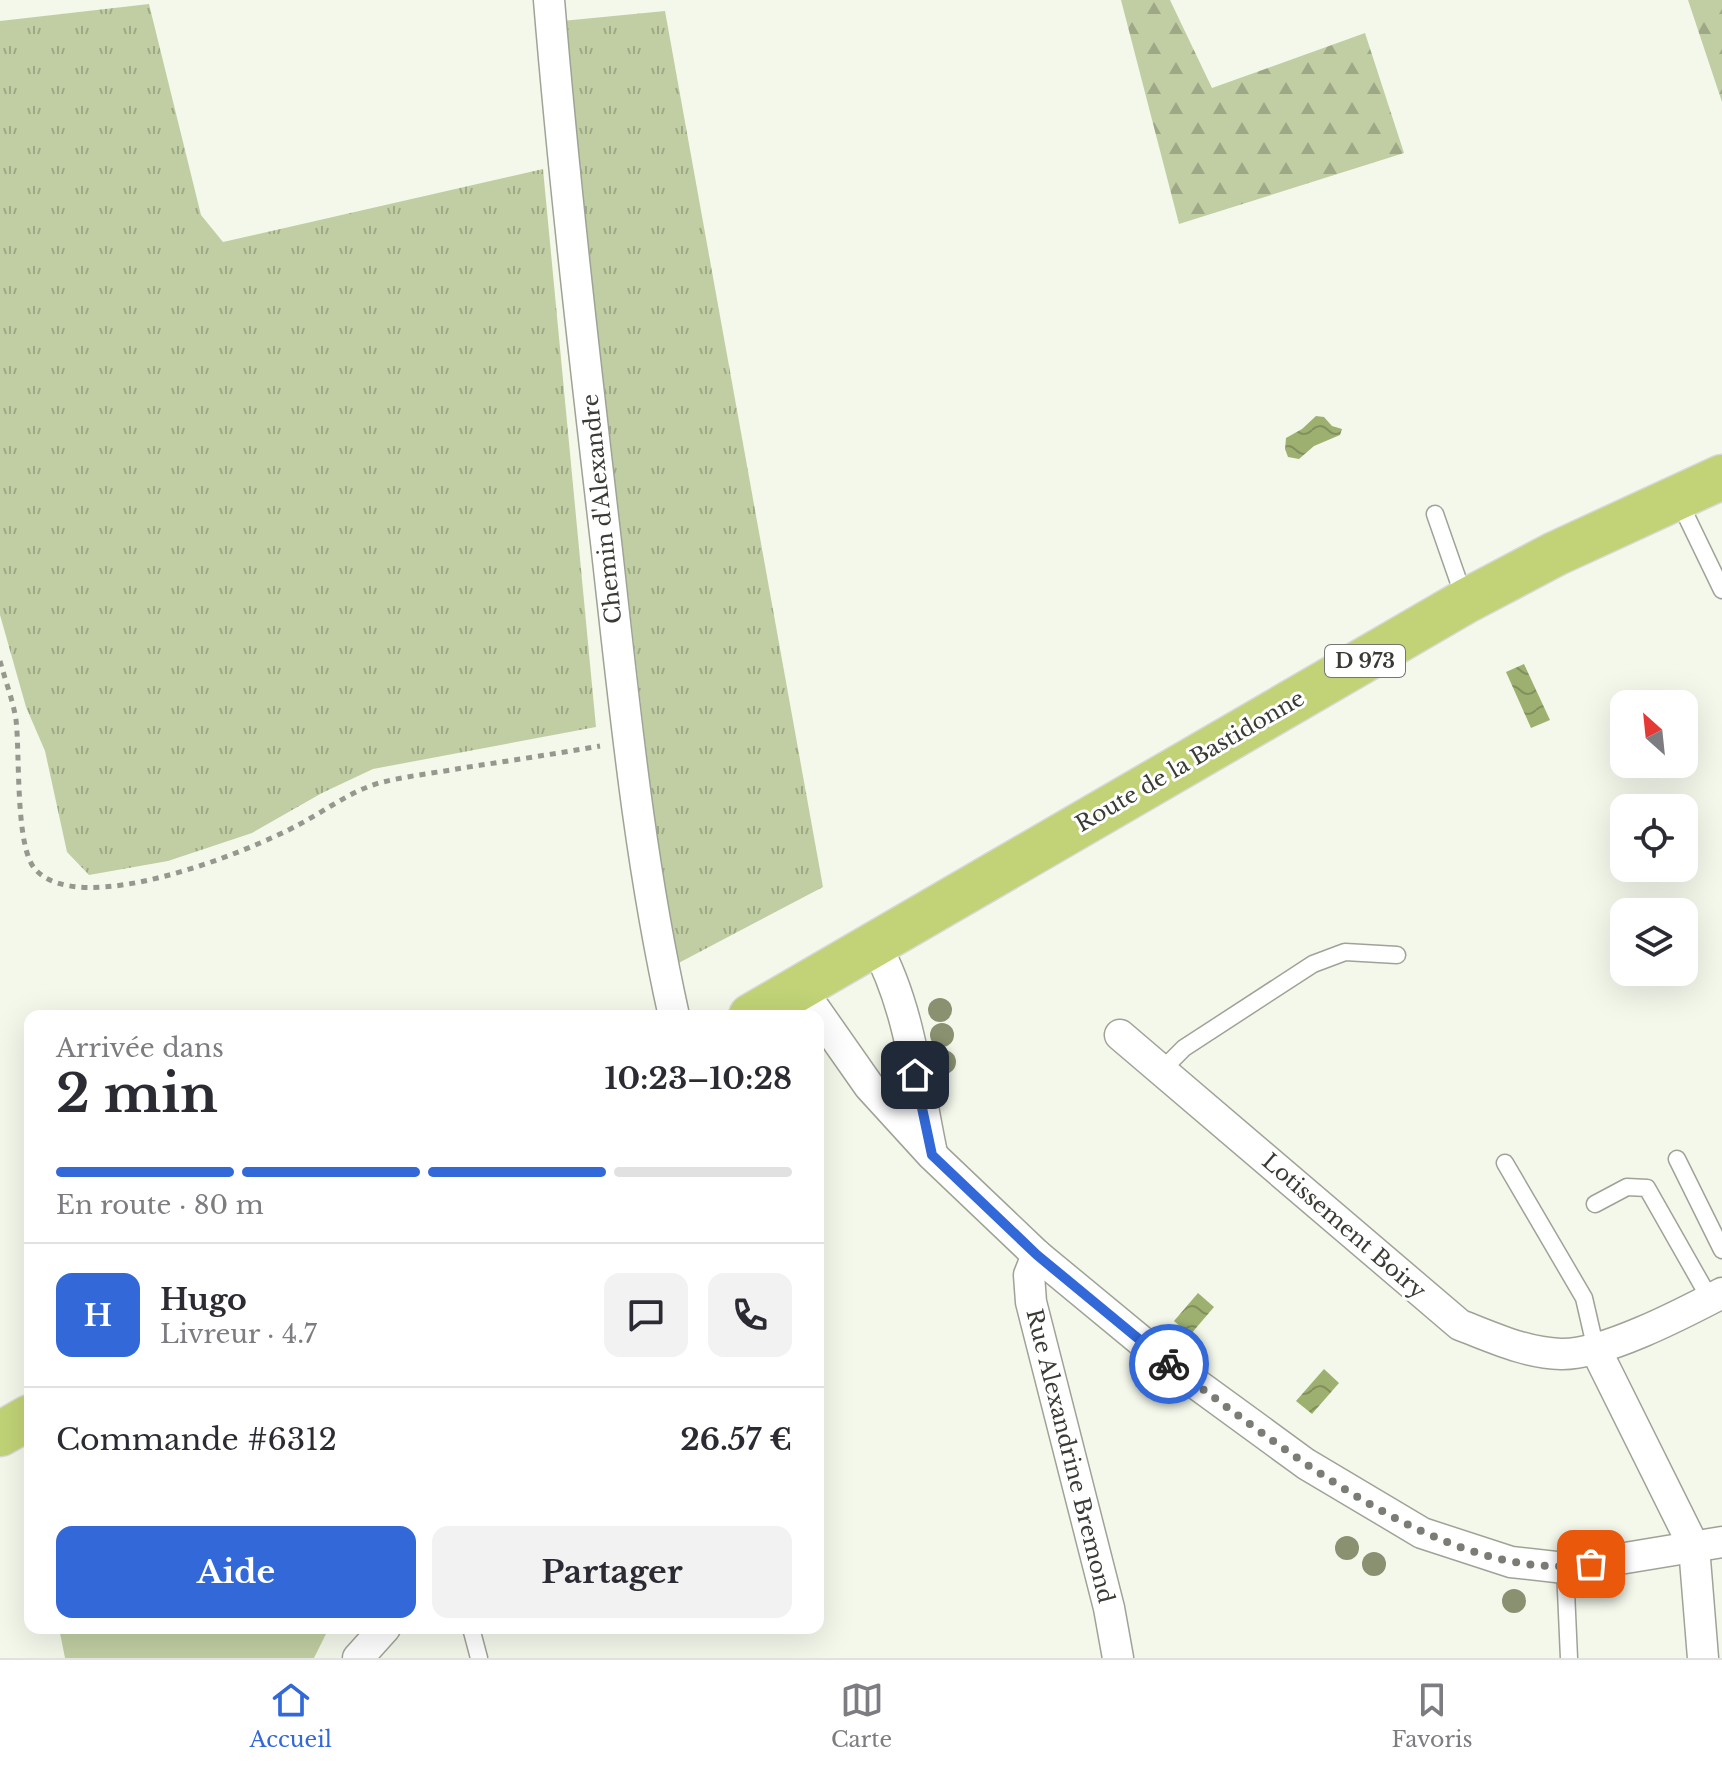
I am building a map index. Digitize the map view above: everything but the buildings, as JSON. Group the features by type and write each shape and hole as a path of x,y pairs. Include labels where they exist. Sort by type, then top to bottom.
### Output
{"main road":[{"name":"Route de la Bastidonne","path":"762,1010 1466,601 1555,554 1722,477"},
{"path":"0,1434 24,1420"}],"street":[{"name":"Chemin d'Alexandre","path":"549,0 561,149 629,742 659,951 673,1010"},
{"path":"875,944 902,1007 932,1155"},
{"path":"801,989 815,1010"},
{"path":"824,1023 861,1077 932,1155 1037,1255 1169,1364 1306,1464 1422,1533 1511,1562 1565,1568 1708,1545"},
{"name":"Lotissement Boiry","path":"1120,1035 1460,1325 1524,1349 1561,1354 1596,1350 1716,1296"},
{"name":"Rue Alexandrine Bremond","path":"1037,1255 1029,1275 1031,1302 1109,1608 1118,1658"},
{"path":"1596,1350 1708,1545 1703,1658"},
{"path":"358,1658 380,1634"}],"lane":[{"path":"1677,497 1722,590"},
{"path":"1435,514 1466,601"},
{"path":"1162,1070 1184,1048 1313,964 1345,952 1397,955"},
{"path":"1677,1159 1722,1250"},
{"path":"1505,1163 1584,1298 1596,1350"},
{"path":"1595,1204 1627,1187 1647,1188 1716,1296"},
{"path":"1565,1568 1569,1658"},
{"path":"473,1634 479,1658"}],"path":[{"path":"0,661 16,717 24,846 33,867 50,881 74,886 120,886 168,876 223,858 297,826 341,799 378,784 629,742"}],"green space":[{"path":"1121,0 1170,0 1212,88 1365,33 1404,153 1179,224"},
{"path":"1688,0 1722,0 1722,102"},
{"path":"149,4 201,215 223,242 543,169 596,727 373,769 322,793 252,833 168,861 89,875 67,852 45,751 26,707 0,615 0,21"},
{"path":"665,11 823,887 671,967 562,21"},
{"path":"60,1634 326,1634 314,1658 65,1658"}],"water":[{"path":"1316,416 1324,417 1332,426 1342,429 1340,435 1314,446 1299,459 1288,457 1286,438"},
{"path":"1524,664 1550,720 1531,728 1506,672"},
{"path":"1198,1293 1214,1307 1190,1335 1174,1321"},
{"path":"1324,1369 1339,1383 1312,1414 1296,1401"}],"way so far":[{"path":"1169,1364 1306,1464 1422,1533 1511,1562 1565,1568 1591,1564"}],"route":[{"path":"915,1075 932,1155 1037,1255 1169,1364"}]}
